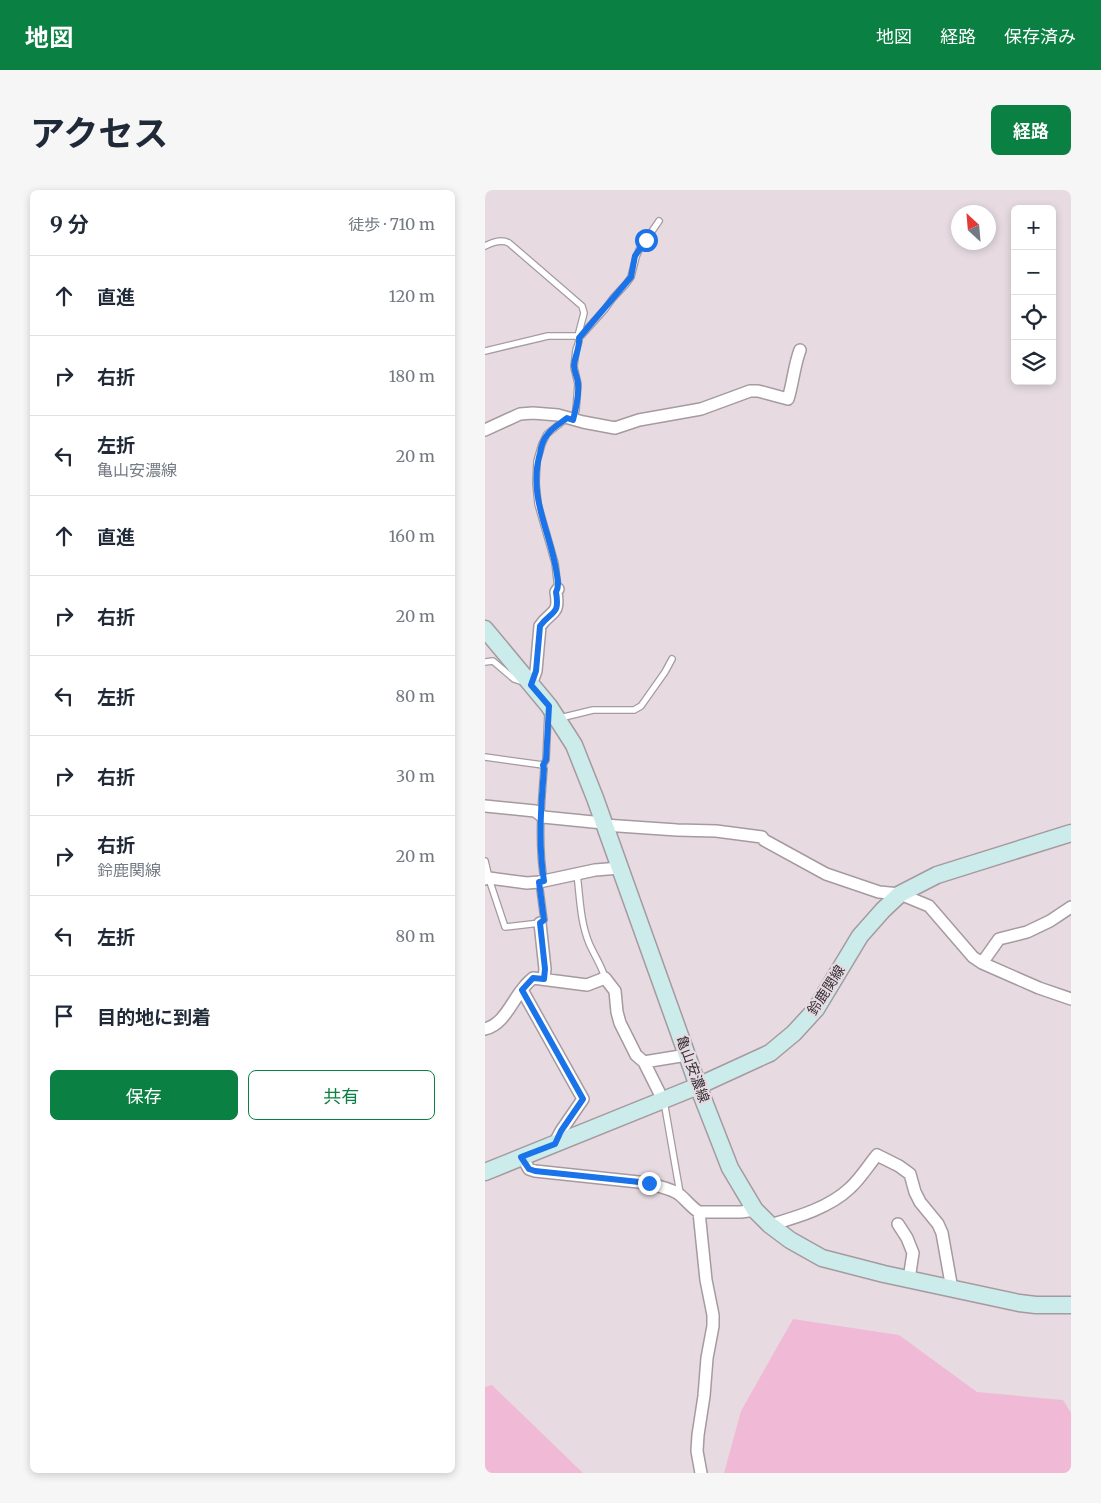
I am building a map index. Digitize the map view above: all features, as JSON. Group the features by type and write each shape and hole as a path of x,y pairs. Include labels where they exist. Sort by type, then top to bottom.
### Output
{"main road":[{"name":"亀山安濃線","path":"485,629 553,712 574,745 698,1086 731,1168 755,1210 770,1225 790,1240 822,1258 884,1274 1035,1305 1071,1305"},
{"name":"鈴鹿関線","path":"485,1172 698,1086 770,1053 794,1033 816,1009 860,936 883,910 901,894 937,875 1071,834"}],"street":[{"path":"485,430 520,414 558,415 615,428 639,420 701,409 749,391 758,391 788,400 800,350"},
{"path":"531,685 536,671 540,626 555,612 558,604 556,592 558,589"},
{"path":"485,806 535,811 543,817 604,824 716,831 762,837 764,840 826,874 879,892 901,894 929,906 973,957 982,963 1071,1000"},
{"path":"487,878 527,883 595,870 620,868"},
{"path":"982,963 999,939 1027,932 1071,907"},
{"path":"540,923 545,969 544,979"},
{"path":"485,1029 492,1027 503,1017 533,978 587,984 605,978 615,991 620,1023 636,1055 644,1062 659,1092"},
{"path":"522,990 583,1099 561,1131 555,1144"},
{"path":"644,1062 687,1055"},
{"path":"770,1225 801,1215 840,1196 851,1188 877,1155 910,1174 920,1202 938,1224 942,1234 952,1289"},
{"path":"521,1157 529,1169 535,1171 649,1183 667,1188 680,1195 699,1212 755,1210"},
{"path":"699,1212 706,1280 713,1320 698,1435 697,1451 701,1473"},
{"path":"898,1224 907,1238 913,1253 909,1279"}],"lane":[{"path":"578,337 631,277 635,256 659,221"},
{"path":"485,246 499,241 509,243 577,301 582,306 584,313 578,337 579,341 574,367 579,384 576,410 570,419 547,434 542,444 537,467 538,504 555,564 558,589"},
{"path":"485,351 548,336 578,337"},
{"path":"485,861 487,878 505,927 540,923 544,920 541,815 543,765 546,760 553,712 634,710 641,706 672,659"},
{"path":"485,662 493,661 515,679 531,685"},
{"path":"485,757 543,765"},
{"path":"577,874 582,919 589,943 605,978"},
{"path":"665,1107 680,1195"}],"shaded area":[{"path":"793,1319 899,1335 977,1392 1063,1400 1071,1413 1071,1473 724,1473 741,1411"},
{"path":"492,1385 583,1473 485,1473 485,1387"}],"route":[{"path":"646,240 635,256 631,277 579,338 574,367 579,384 573,420 567,418 547,434 537,462 538,504 555,564 558,583 556,592 558,604 555,612 540,626 536,671 531,685 549,706 546,760 543,765 541,818 544,881 539,882 544,920 540,923 545,969 544,979 533,978 522,990 583,1099 561,1131 555,1144 521,1157 529,1169 535,1171 649,1183"}]}
